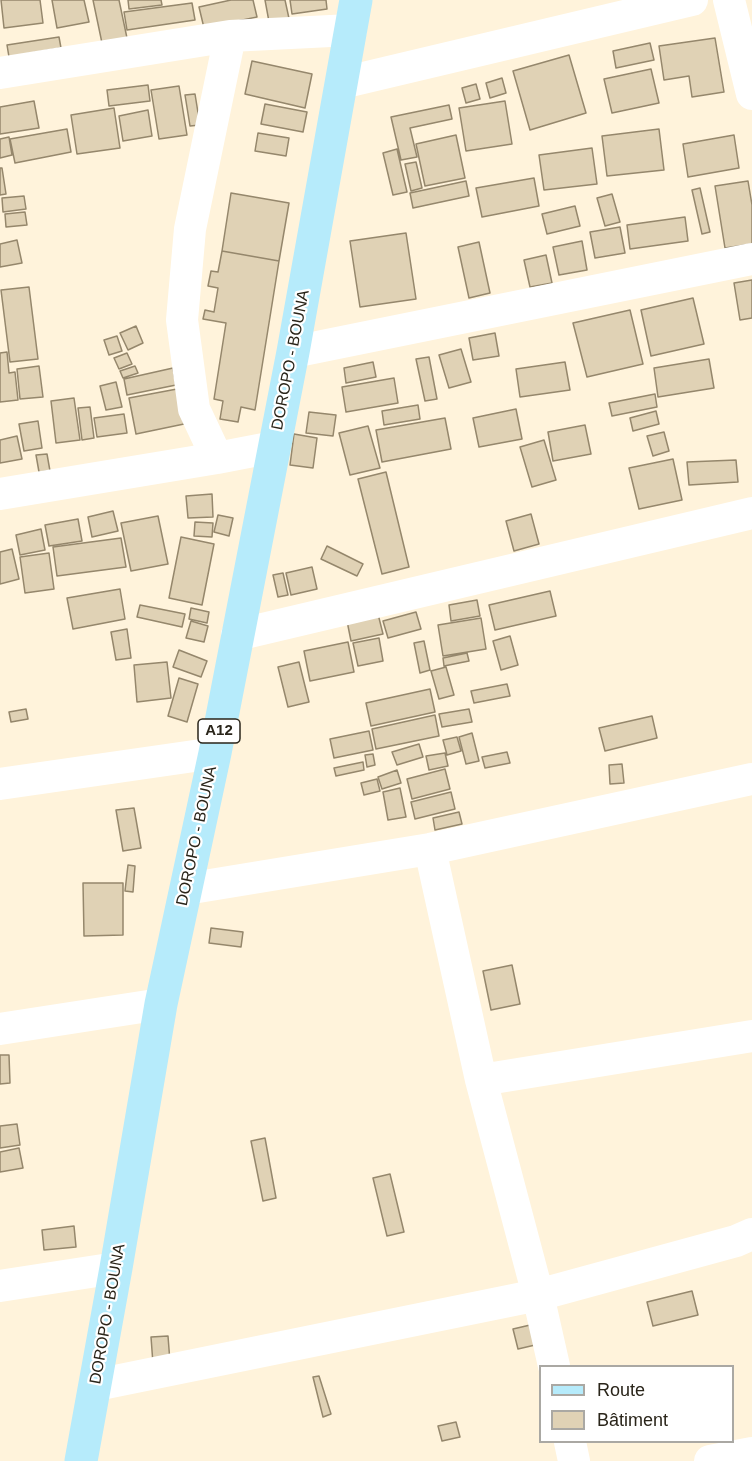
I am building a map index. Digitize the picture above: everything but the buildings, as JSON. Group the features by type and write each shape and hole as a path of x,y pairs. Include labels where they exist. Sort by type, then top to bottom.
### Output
{"main road":[{"name":"DOROPO - BOUNA","path":"81,1461 161,1004 214,753 293,352 353,15"}],"street":[{"path":"342,83 692,0"},
{"path":"729,0 752,94"},
{"path":"0,73 353,15"},
{"path":"217,458 194,409 182,320 190,230 230,36"},
{"path":"293,352 752,259"},
{"path":"0,494 274,447"},
{"path":"237,635 752,513"},
{"path":"0,784 214,753"},
{"path":"186,889 430,849 752,779"},
{"path":"430,849 481,1080 538,1295 554,1365"},
{"path":"0,1029 161,1004"},
{"path":"481,1080 752,1036"},
{"path":"96,1385 538,1295 736,1241 752,1234"},
{"path":"0,1286 116,1268"},
{"path":"570,1443 574,1461"},
{"path":"710,1461 752,1453"}]}
